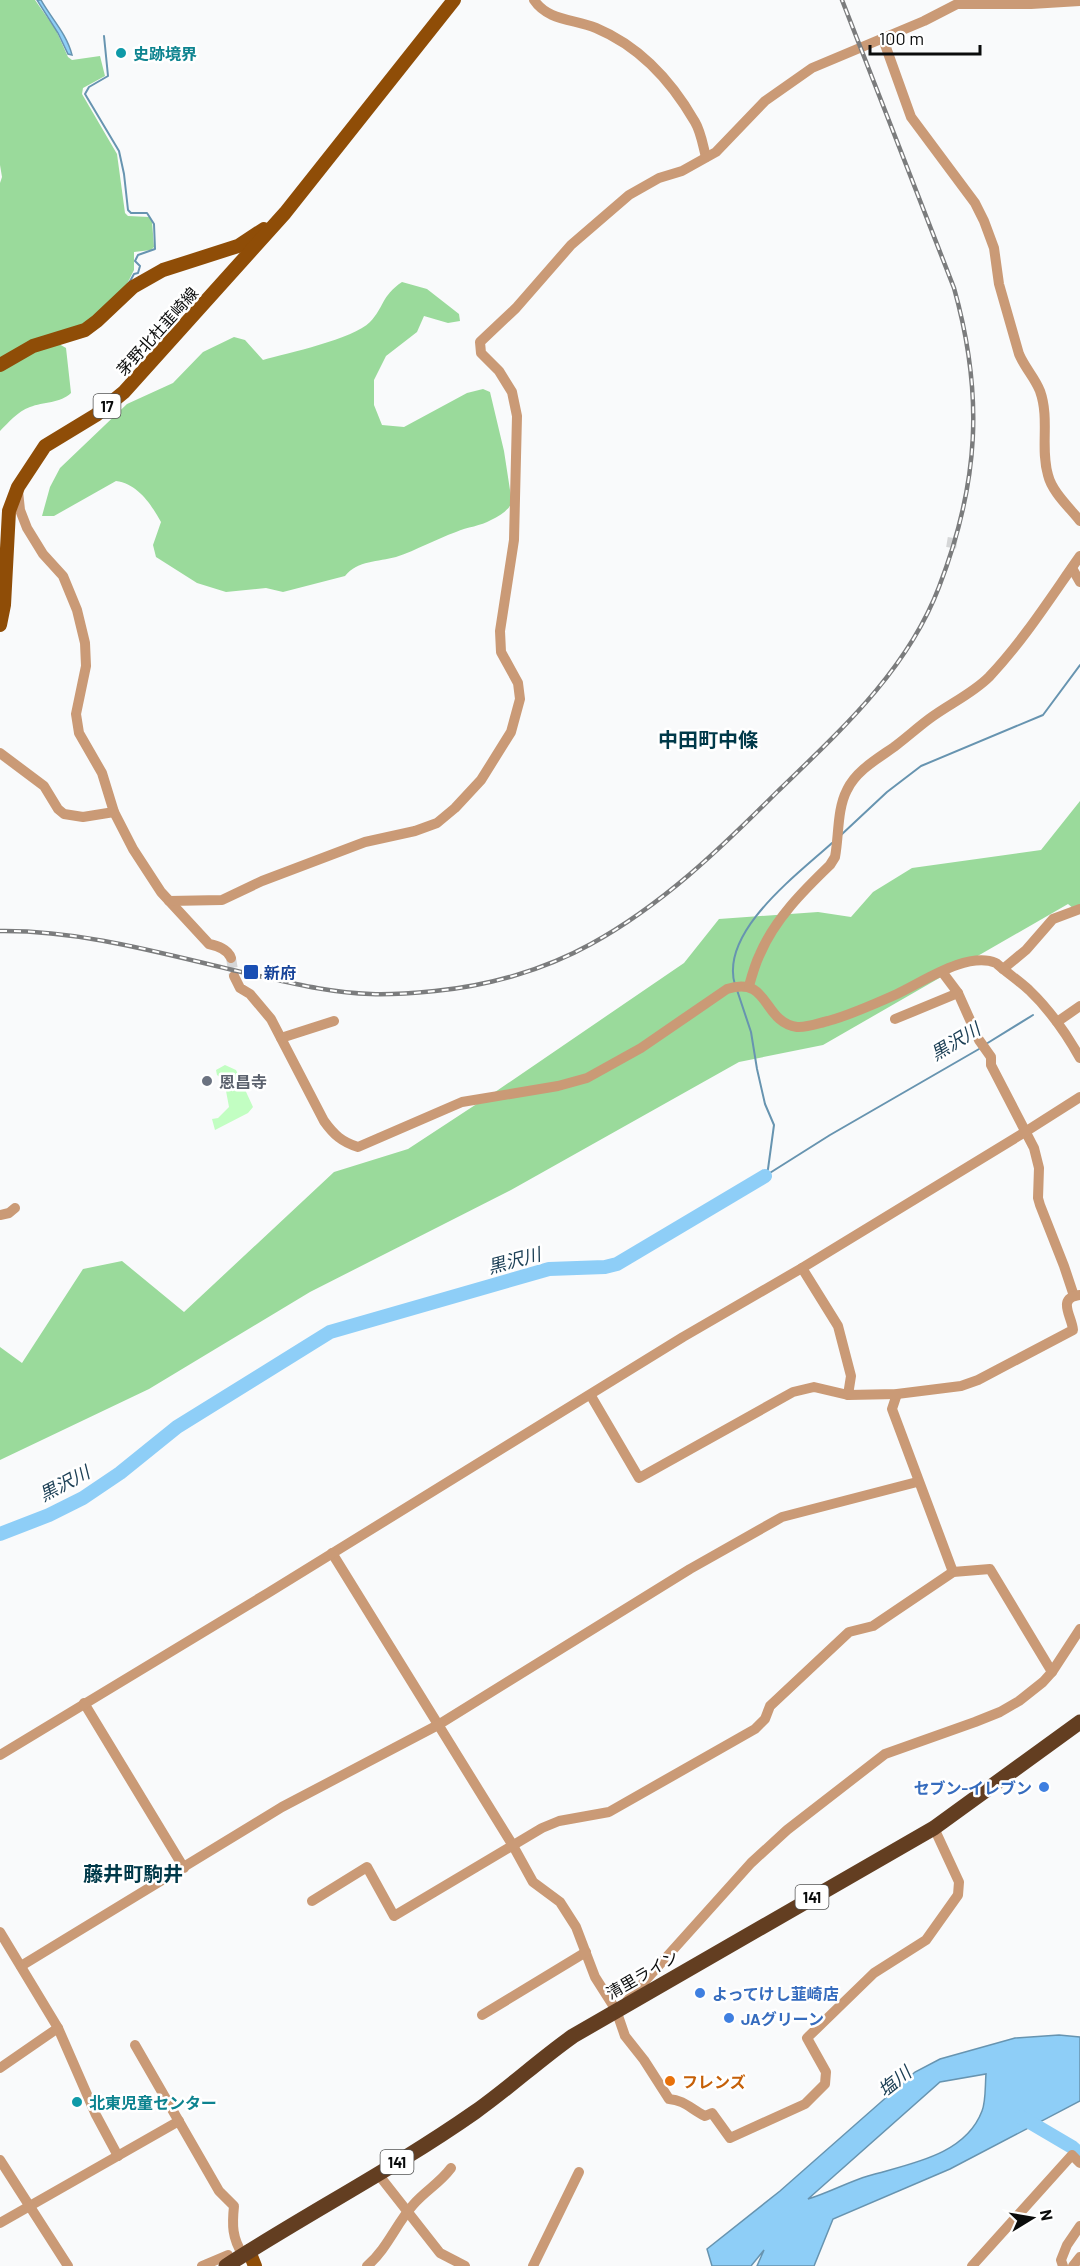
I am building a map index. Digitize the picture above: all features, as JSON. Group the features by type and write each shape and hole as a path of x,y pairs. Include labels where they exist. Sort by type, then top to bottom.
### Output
{"highway":[{"name":"清里ライン","path":"236,2257 378,2174 477,2111 543,2057 573,2036 934,1828 1080,1722"}],"main road":[{"name":"茅野北杜韮崎線","path":"0,625 4,604 9,511 18,487 45,446 96,415 124,392 285,213 454,0"},
{"name":"茅野北杜韮崎線","path":"0,365 33,346 85,330 140,282 170,267 238,246 285,213"},
{"path":"236,2257 255,2266"}],"street":[{"path":"534,0 548,14 595,28 623,42 651,63 672,87 696,124 706,157"},
{"path":"169,901 222,900 262,881 366,842 415,831 437,823 455,808 481,780 511,732 520,699 518,683 501,652 500,631 514,540 516,405 506,381 481,353 480,342 516,308 571,245 629,195 659,178 682,171 706,157 728,141 774,94 822,63 924,21 957,4 1080,1"},
{"path":"880,40 911,117 975,203 984,221 994,248 999,284 1020,354 1024,366 1040,392 1046,424 1048,476 1067,506 1080,521"},
{"path":"18,487 20,510 27,528 43,555 63,576 77,610 86,643 86,666 77,706 79,733 102,773 114,812 133,849 169,901 210,944 228,952 231,958"},
{"path":"749,986 759,954 766,942 791,905 835,857 843,801 854,778 929,719 978,686 1023,637 1080,556"},
{"path":"1072,568 1080,582"},
{"path":"0,753 44,786 58,809 64,814 83,817 114,812"},
{"path":"1003,969 1026,950 1053,919 1080,909"},
{"path":"234,976 240,988 250,994 266,1011 324,1121 335,1137 358,1148 462,1102 558,1086 587,1078 640,1048 727,989 742,985 756,990 783,1023 798,1027 832,1020 898,994 965,963 983,960 996,963 1027,988 1057,1022 1080,1058"},
{"path":"591,1395 639,1478 793,1392 814,1387 848,1395 897,1394 961,1386 978,1380 1073,1330 1066,1308 1067,1301 1077,1296 1040,1205 1038,1160 991,1065 992,1057 979,1040 958,993 943,973"},
{"path":"896,1019 958,993"},
{"path":"1057,1022 1080,1006"},
{"path":"281,1038 334,1021"},
{"path":"0,1755 1080,1097"},
{"path":"0,1215 15,1208"},
{"path":"802,1268 838,1326 851,1376 848,1395"},
{"path":"897,1394 892,1409 917,1482 953,1572"},
{"path":"21,1966 282,1808 438,1725 690,1569 782,1517 917,1482"},
{"path":"332,1552 533,1881 560,1902 576,1927 595,1977 619,2008 625,2036 644,2060 669,2099 681,2100 694,2111 705,2116 712,2113 730,2138 805,2104 825,2084 826,2072 807,2038 874,1973 926,1940 958,1894 959,1882 934,1828"},
{"path":"312,1901 367,1867 394,1916 542,1828 559,1821 609,1812 755,1729 765,1719 770,1706 849,1632 873,1626 953,1572 990,1569 1052,1672"},
{"path":"619,2008 751,1863 787,1830 885,1754 1000,1712 1029,1693 1052,1672 1080,1629"},
{"path":"84,1703 184,1868"},
{"path":"0,1932 58,2028 96,2115 118,2156"},
{"path":"482,2015 586,1952"},
{"path":"0,2068 58,2028"},
{"path":"135,2045 219,2191 234,2206 231,2229 236,2257 202,2266"},
{"path":"0,2223 179,2121"},
{"path":"972,2266 1072,2155 1080,2163"},
{"path":"0,2160 68,2266"},
{"path":"367,2266 380,2255 407,2213 420,2198 438,2185 451,2168"},
{"path":"533,2266 579,2172"},
{"path":"378,2174 440,2253 465,2266"},
{"path":"1062,2266 1060,2260 1080,2226"},
{"path":"1073,2266 1080,2257"}],"green space":[{"path":"0,0 35,0 56,30 68,57 72,60 100,56 105,76 83,88 82,94 117,154 125,213 128,216 149,217 152,221 154,247 151,250 134,252 134,270 126,286 91,321 0,360 0,183 2,177 0,165"},
{"path":"402,282 427,289 459,314 460,321 448,323 424,316 417,332 386,356 374,380 374,405 382,425 404,427 467,393 483,389 490,392 504,451 512,503 500,515 396,557 362,564 345,576 283,592 266,588 226,592 197,583 156,557 153,545 161,522 143,496 124,483 116,481 54,516 42,516 50,487 60,468 127,404 173,383 203,352 234,337 245,340 263,360 335,340 370,322 390,292"},
{"path":"59,344 66,348 71,393 62,399 25,409 0,431 0,370 27,353"},
{"path":"1080,801 1080,914 1068,904 823,1045 739,1062 511,1190 310,1292 149,1389 0,1460 0,1347 22,1363 83,1269 122,1261 184,1312 334,1172 408,1149 498,1090 684,963 719,919 818,912 851,917 873,892 912,868 1041,850"},
{"path":"225,1065 236,1070 253,1107 248,1113 215,1130 212,1119 218,1118 229,1107 224,1080 217,1075 216,1070"}],"water":[{"path":"37,0 41,0 58,26 72,55 68,54"},
{"path":"1059,2035 1080,2037 1080,2101 950,2169 833,2219 814,2266 757,2266 764,2250 751,2266 712,2266 707,2249 780,2191 915,2072 940,2059 1015,2038","holes":["986,2074 982,2111 974,2126 949,2148 934,2156 860,2178 808,2199 940,2082"]}],"waterway":[{"path":"104,36 108,76 89,87 85,94 119,151 128,210 131,213 147,213 154,224 155,249 138,255 135,261 140,266 138,273 134,274 129,283"},
{"path":"841,835 887,792 921,766 1043,715 1080,665"},
{"path":"735,985 733,965 739,945 750,925 782,888 832,843"},
{"path":"737,990 751,1032 765,1104 774,1125 765,1176"},
{"name":"黒沢川","path":"986,1044 1033,1015"},
{"name":"黒沢川","path":"765,1176 830,1135 979,1049"},
{"name":"黒沢川","path":"0,1534 49,1515 83,1498 120,1473 177,1427 330,1332 549,1269 605,1267 617,1264 765,1176"},
{"path":"1021,2117 1080,2154"}],"tunnel":[{"path":"947,542 959,544"},
{"path":"231,958 234,976"}],"railway":[{"path":"0,931 33,932 98,940 314,988 343,992 411,993 455,989 495,981 554,962 591,944 617,929 666,894 734,834 870,698 909,646 939,587 952,549 969,475 973,439 973,402 964,327 954,288 842,0"}],"place":[{"name":"史跡境界","path":"121,53"},
{"name":"新府","path":"251,972"},
{"name":"恩昌寺","path":"207,1081"},
{"name":"セブン-イレブン","path":"1044,1787"},
{"name":"よってけし韮崎店","path":"700,1993"},
{"name":"JAグリーン","path":"729,2018"},
{"name":"フレンズ","path":"670,2081"},
{"name":"北東児童センター","path":"77,2102"}],"district":[{"name":"中田町中條","path":"708,739"},
{"name":"藤井町駒井","path":"133,1873"}],"water label":[{"name":"塩川","path":"894,2081"}]}
